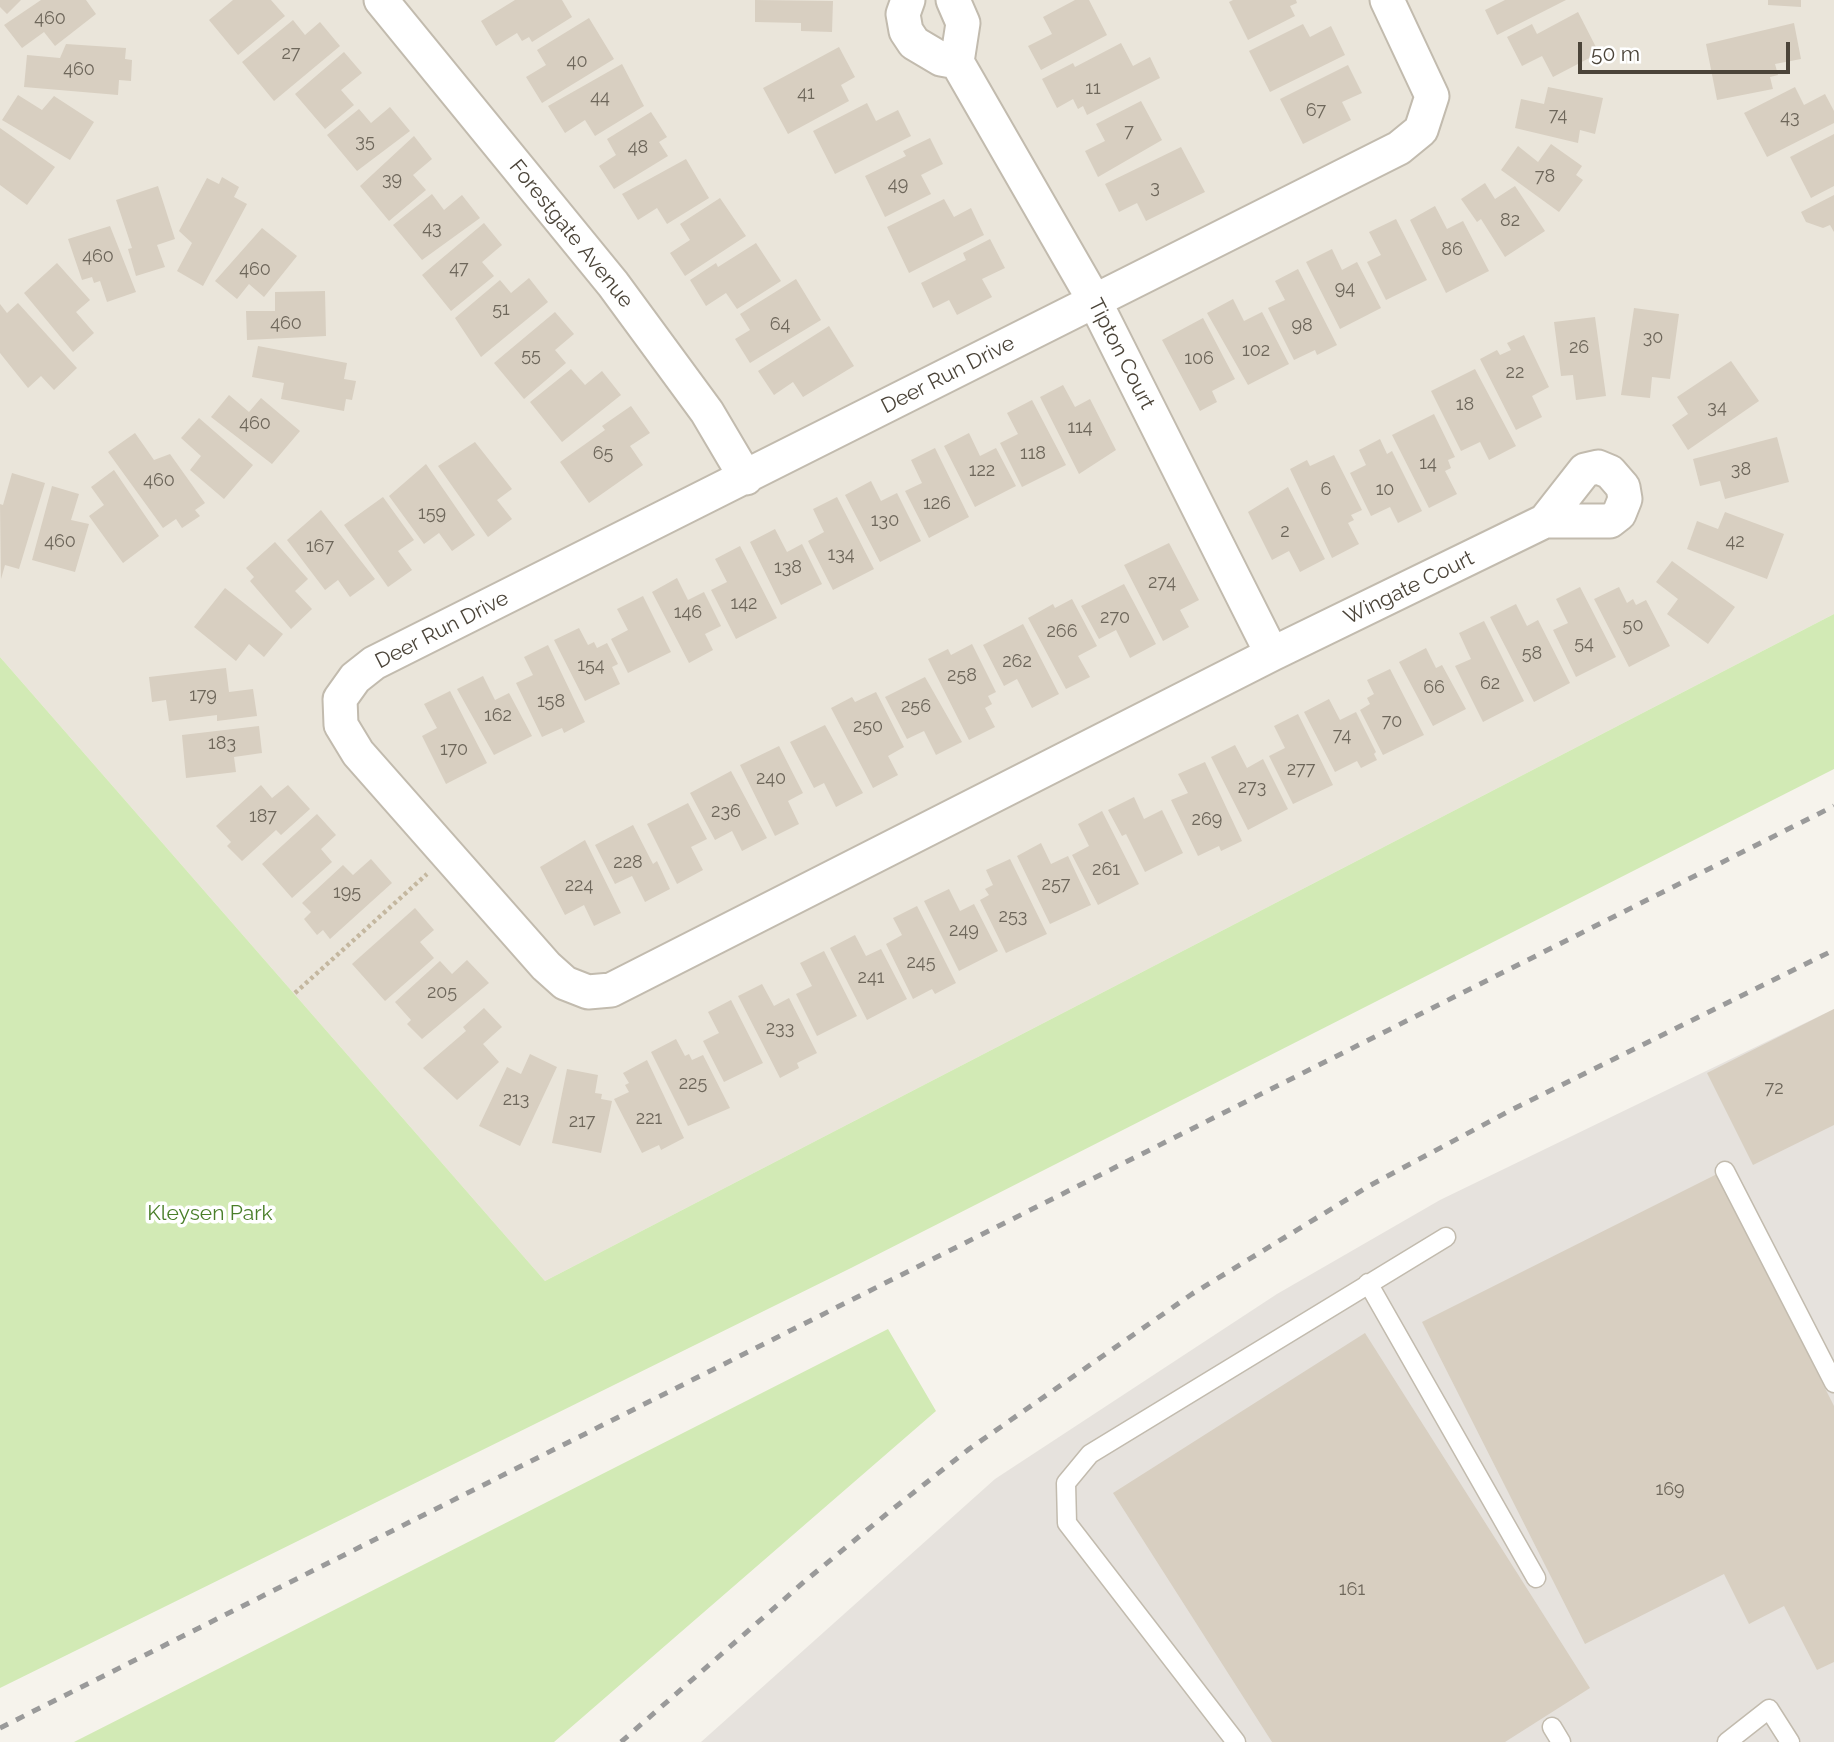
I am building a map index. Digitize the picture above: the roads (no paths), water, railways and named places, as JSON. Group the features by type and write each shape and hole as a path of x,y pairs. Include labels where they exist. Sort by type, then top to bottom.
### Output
{"street":[{"name":"Forestgate Avenue","path":"381,0 613,284 707,412 746,478"},
{"path":"908,0 904,14 906,31 914,43 941,59 957,62 963,23 953,0"},
{"name":"Deer Run Drive","path":"1272,654 611,990 588,992 565,983 546,966 358,753 341,725 340,699 355,678 374,663 1399,148 1420,130 1432,96 1387,0"},
{"name":"Tipton Court","path":"957,62 1094,300 1272,654"},
{"name":"Wingate Court","path":"1272,654 1545,521"}],"lane":[{"path":"1725,1171 1834,1383"},
{"path":"1236,1742 1067,1523 1066,1483 1090,1454 1446,1237"},
{"path":"1368,1283 1536,1578"},
{"path":"1727,1742 1769,1709 1790,1742"}],"railway":[{"path":"0,1728 1834,806"},
{"path":"621,1742 805,1581 969,1449 1192,1294 1369,1186 1513,1109 1834,950"}],"park label":[{"name":"Kleysen Park","path":"210,1214"}]}
